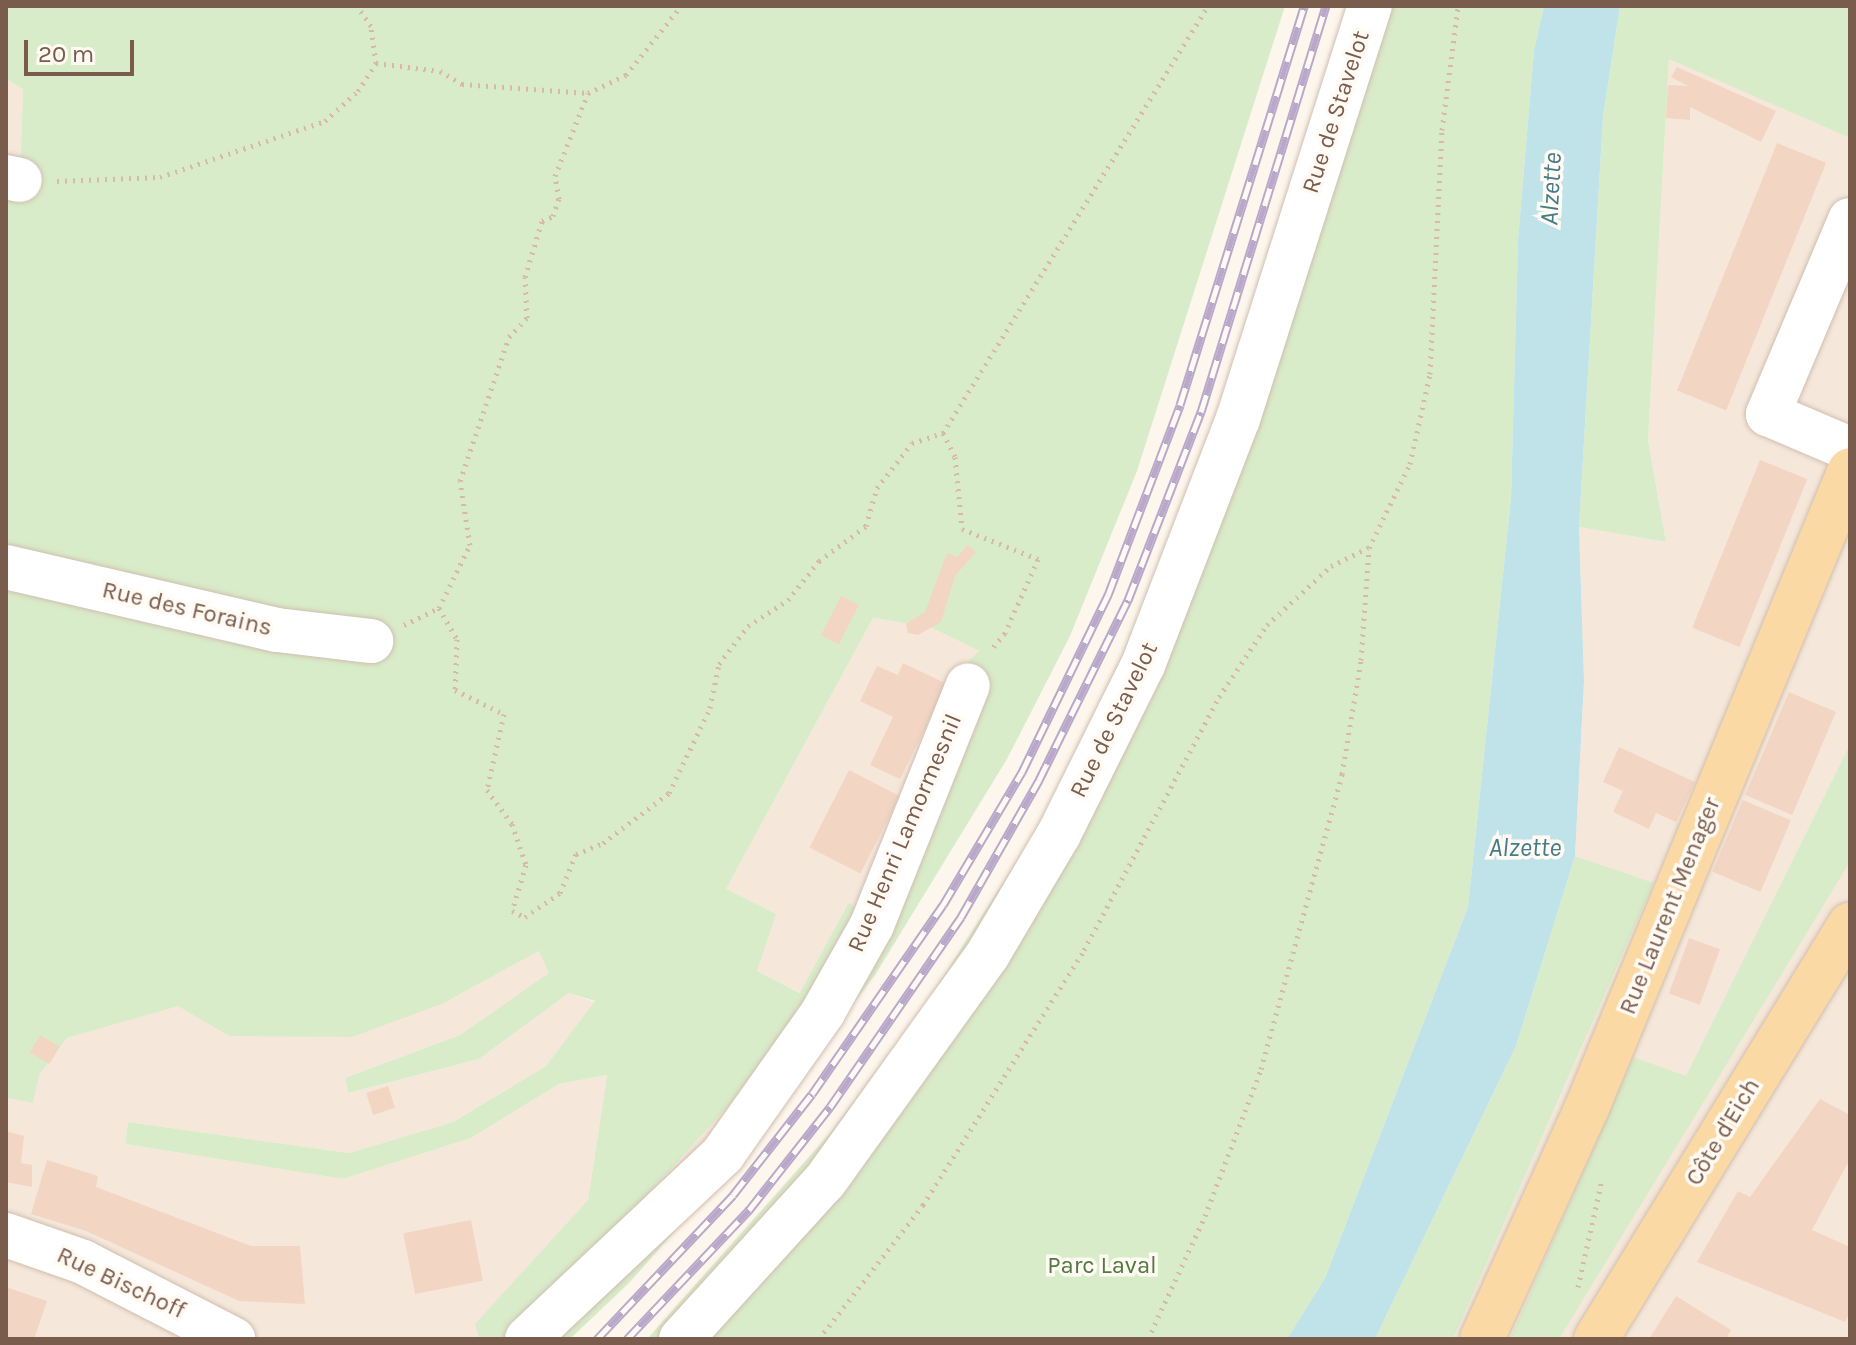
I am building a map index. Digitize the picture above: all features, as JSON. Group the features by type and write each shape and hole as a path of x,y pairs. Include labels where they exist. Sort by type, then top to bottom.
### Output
{"main road":[{"name":"Rue Laurent Menager","path":"1482,1339 1586,1110 1850,470"},
{"name":"Côte d'Eich","path":"1585,1322 1850,925"}],"street":[{"name":"Rue de Stavelot","path":"681,1339 825,1181 988,954 1059,834 1143,665 1238,419 1370,6"},
{"path":"1850,220 1768,414 1850,449"},
{"name":"Rue des Forains","path":"6,567 277,630 371,641"},
{"name":"Rue Henri Lamormesnil","path":"527,1339 723,1154 823,1012 872,925 968,685"},
{"name":"Rue Bischoff","path":"6,1235 83,1262 233,1339"}],"path":[{"path":"13,178 160,177 325,121 358,91 376,63 371,26 357,6"},
{"path":"376,63 440,71 462,84 588,93 626,75 681,6"},
{"path":"439,608 457,639 455,690 504,714 487,790 512,824 526,865 512,911 525,917 560,893 576,854 603,843 669,793 710,708 719,664 748,626 788,600 819,561 866,526 877,488 912,443 943,433 1208,6"},
{"path":"1148,1339 1205,1216 1261,1069 1315,889 1358,674 1369,548 1410,464 1430,374 1442,130 1458,6"},
{"path":"371,641 439,608 470,545 460,481 481,409 509,337 527,318 525,277 542,221 553,216 559,199 555,176 588,93"},
{"path":"943,433 955,457 962,529 1038,559 1005,633 974,669 968,685"},
{"path":"819,1339 923,1205 1084,950 1219,697 1267,625 1331,566 1369,548"},
{"path":"1585,1322 1605,1167"}],"shaded area":[{"path":"1669,58 1850,138 1850,744 1686,1077 1633,1058 1510,1339 1453,1339 1654,884 1575,856 1584,681 1579,527 1666,542 1648,440"},
{"path":"6,79 23,89 20,180 6,177"},
{"path":"873,618 930,627 979,651 832,1019 562,1289 818,1007 863,911 847,904 801,993 757,971 726,889"},
{"path":"1850,862 1850,1339 1559,1339 1647,1189"},
{"path":"539,951 550,973 460,1035 345,1078 348,1093 479,1059 569,993 595,1002 546,1066 453,1122 349,1153 128,1122 125,1144 343,1179 471,1138 559,1084 607,1075 588,1200 476,1324 479,1339 6,1339 6,1098 33,1103 38,1075 67,1038 178,1005 229,1036 444,1003"}],"green space":[{"path":"6,6 1285,6 1137,471 1070,636 1007,759 875,975 727,1172 629,1283 570,1339 551,1339 832,1019 951,678 979,651 930,627 873,618 726,889 776,914 757,971 800,993 848,903 863,911 818,1007 562,1289 506,1339 479,1339 475,1324 588,1200 607,1075 559,1084 471,1138 343,1179 125,1144 128,1122 349,1153 453,1122 546,1066 595,1001 569,993 479,1059 348,1093 345,1078 460,1035 549,973 539,951 444,1003 352,1037 229,1036 178,1006 67,1038 39,1075 33,1103 6,1098 6,177 20,179 23,89 6,79"},
{"name":"Parc Laval","path":"1347,6 1544,6 1534,50 1518,240 1511,498 1468,907 1325,1278 1287,1339 647,1339 831,1132 929,999 1037,829 1120,660 1227,405"},
{"path":"1620,6 1850,6 1850,138 1669,59 1648,440 1666,542 1579,527 1603,117"},
{"path":"1850,744 1850,862 1559,1339 1510,1339 1633,1057 1686,1076"},
{"path":"1575,856 1654,883 1453,1339 1375,1339 1516,1046"}],"water":[{"name":"Alzette","path":"1544,6 1620,6 1603,117 1579,527 1584,681 1575,856 1516,1046 1375,1339 1287,1339 1325,1278 1468,907 1511,498 1518,240 1534,50"}],"building":[{"path":"1677,67 1776,111 1761,142 1690,107 1690,120 1666,118 1668,85 1688,86 1671,77"},
{"path":"1777,143 1826,163 1726,410 1677,391"},
{"path":"1760,460 1807,479 1739,647 1692,628"},
{"path":"968,545 976,552 955,576 941,622 918,635 908,633 906,624 925,612 947,553 957,557"},
{"path":"841,596 859,605 839,644 821,635"},
{"path":"903,663 947,684 900,779 870,765 893,717 860,701 877,666 898,675"},
{"path":"1789,692 1836,712 1792,815 1745,795"},
{"path":"1619,747 1695,782 1676,822 1656,813 1649,829 1613,812 1623,791 1603,782"},
{"path":"849,770 900,796 860,873 810,848"},
{"path":"1743,800 1791,820 1760,892 1713,872"},
{"path":"1689,938 1720,949 1700,1005 1669,993"},
{"path":"40,1035 60,1047 49,1064 30,1052"},
{"path":"388,1086 395,1108 373,1115 366,1093"},
{"path":"1820,1099 1850,1115 1850,1159 1812,1230 1850,1247 1850,1311 1845,1322 1697,1262 1738,1191 1750,1197"},
{"path":"6,1131 24,1136 21,1163 32,1165 32,1187 6,1182"},
{"path":"47,1160 98,1176 96,1187 251,1246 300,1246 305,1304 239,1301 86,1231 31,1214"},
{"path":"471,1220 483,1281 415,1294 403,1233"},
{"path":"6,1287 47,1301 34,1339 6,1339"},
{"path":"1676,1296 1731,1330 1726,1339 1649,1339"}],"railway":[{"path":"597,1339 733,1195 812,1094 943,905 1022,772 1108,595 1180,405 1304,6"},
{"path":"627,1339 749,1210 830,1107 961,917 1039,780 1128,600 1201,412 1326,6"}]}
